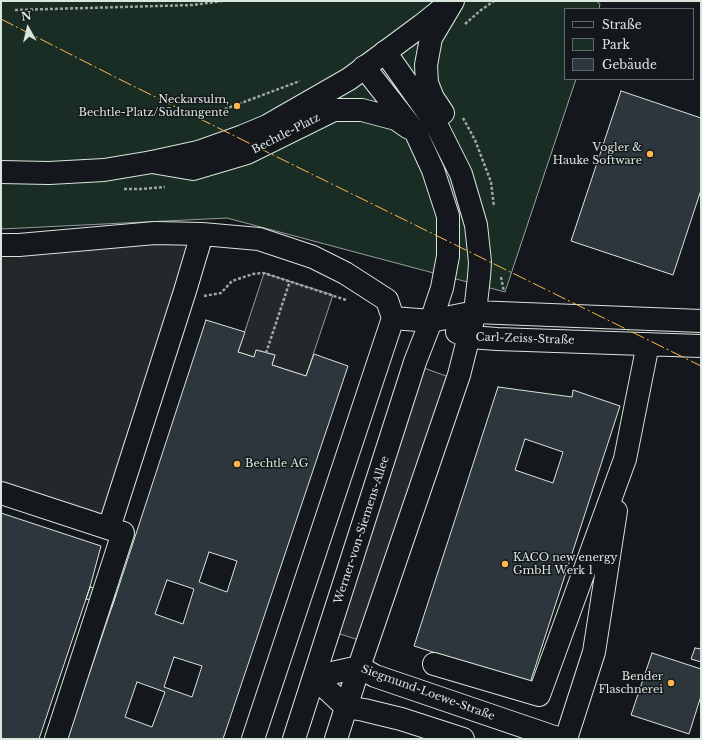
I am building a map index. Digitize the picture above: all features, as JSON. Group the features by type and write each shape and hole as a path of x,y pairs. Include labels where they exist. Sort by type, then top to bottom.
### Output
{"street":[{"path":"1,172 49,173 104,170 198,152 242,136 267,126 349,79 452,1"},
{"path":"452,1 431,38 426,65 427,83 433,98 455,131 470,166 479,201 476,225"},
{"path":"336,739 358,667 459,375 475,312 480,262 476,225 461,174 436,124 385,52"},
{"path":"364,67 416,133 433,170 448,216 448,256 442,288 431,321"},
{"name":"Bechtle-Platz","path":"152,162 193,169 247,153 334,110 362,110 396,119 416,133"},
{"path":"1,245 19,245 155,232 259,239 313,256 345,273 387,300 393,318 254,739"},
{"path":"109,528 202,234"},
{"path":"393,318 431,321 475,312 701,321"},
{"name":"Carl-Zeiss-Straße","path":"431,321 469,337 701,346"},
{"name":"Werner-von-Siemens-Allee","path":"294,739 415,362 431,321"},
{"path":"566,739 594,652 625,459 648,344"},
{"path":"434,664 539,696 625,459"},
{"path":"1,493 123,533 56,739"},
{"name":"Siegmund-Loewe-Straße","path":"314,678 358,667 375,676 560,739"},
{"path":"314,678 346,707 401,719 463,739"}],"path":[{"path":"15,10 193,5 222,1"},
{"path":"464,26 481,10 494,1"},
{"path":"460,115 475,140 492,182 494,211"},
{"path":"185,290 205,296 221,294 232,281 253,274 264,273 353,303"},
{"path":"266,353 290,281"}],"green space":[{"path":"1,1 596,1 600,4 599,8 564,8 564,80 576,80 505,292 227,218 1,229"}],"shaded area":[{"path":"216,229 116,540 1,502 1,240"},
{"path":"264,273 333,295 306,376 272,365 275,355 257,350 254,357 238,352"},
{"path":"421,367 449,377 362,641 334,632"}],"building":[{"name":"Vogler & Hauke Software","path":"621,91 701,118 701,190 673,275 571,241"},
{"name":"Bechtle AG","path":"206,320 245,332 238,352 254,357 256,350 275,355 272,365 306,376 314,354 348,366 223,739 67,739","holes":["209,552 237,561 227,592 199,582","167,580 194,589 183,624 155,614","174,657 202,666 192,697 164,687","137,682 165,692 152,727 125,717"]},
{"name":"KACO new energy GmbH Werk 1","path":"498,387 572,397 573,390 620,406 530,683 414,646","holes":["525,439 563,452 553,483 515,470"]},
{"path":"1,513 101,546 90,587 39,739 1,739"},
{"path":"90,587 116,595 112,607 86,599"},
{"path":"695,648 701,649 701,662 691,659"},
{"name":"Bender Flaschnerei","path":"652,653 701,669 701,696 689,734 631,715"}],"power":[{"path":"1,19 119,79 701,366"}],"place":[{"name":"Neckarsulm, Bechtle-Platz/Südtangente","path":"237,106"},
{"name":"Vogler & Hauke Software","path":"650,154"},
{"name":"Bechtle AG","path":"237,464"},
{"name":"KACO new energy GmbH Werk 1","path":"505,564"},
{"name":"Bender Flaschnerei","path":"671,683"}]}
